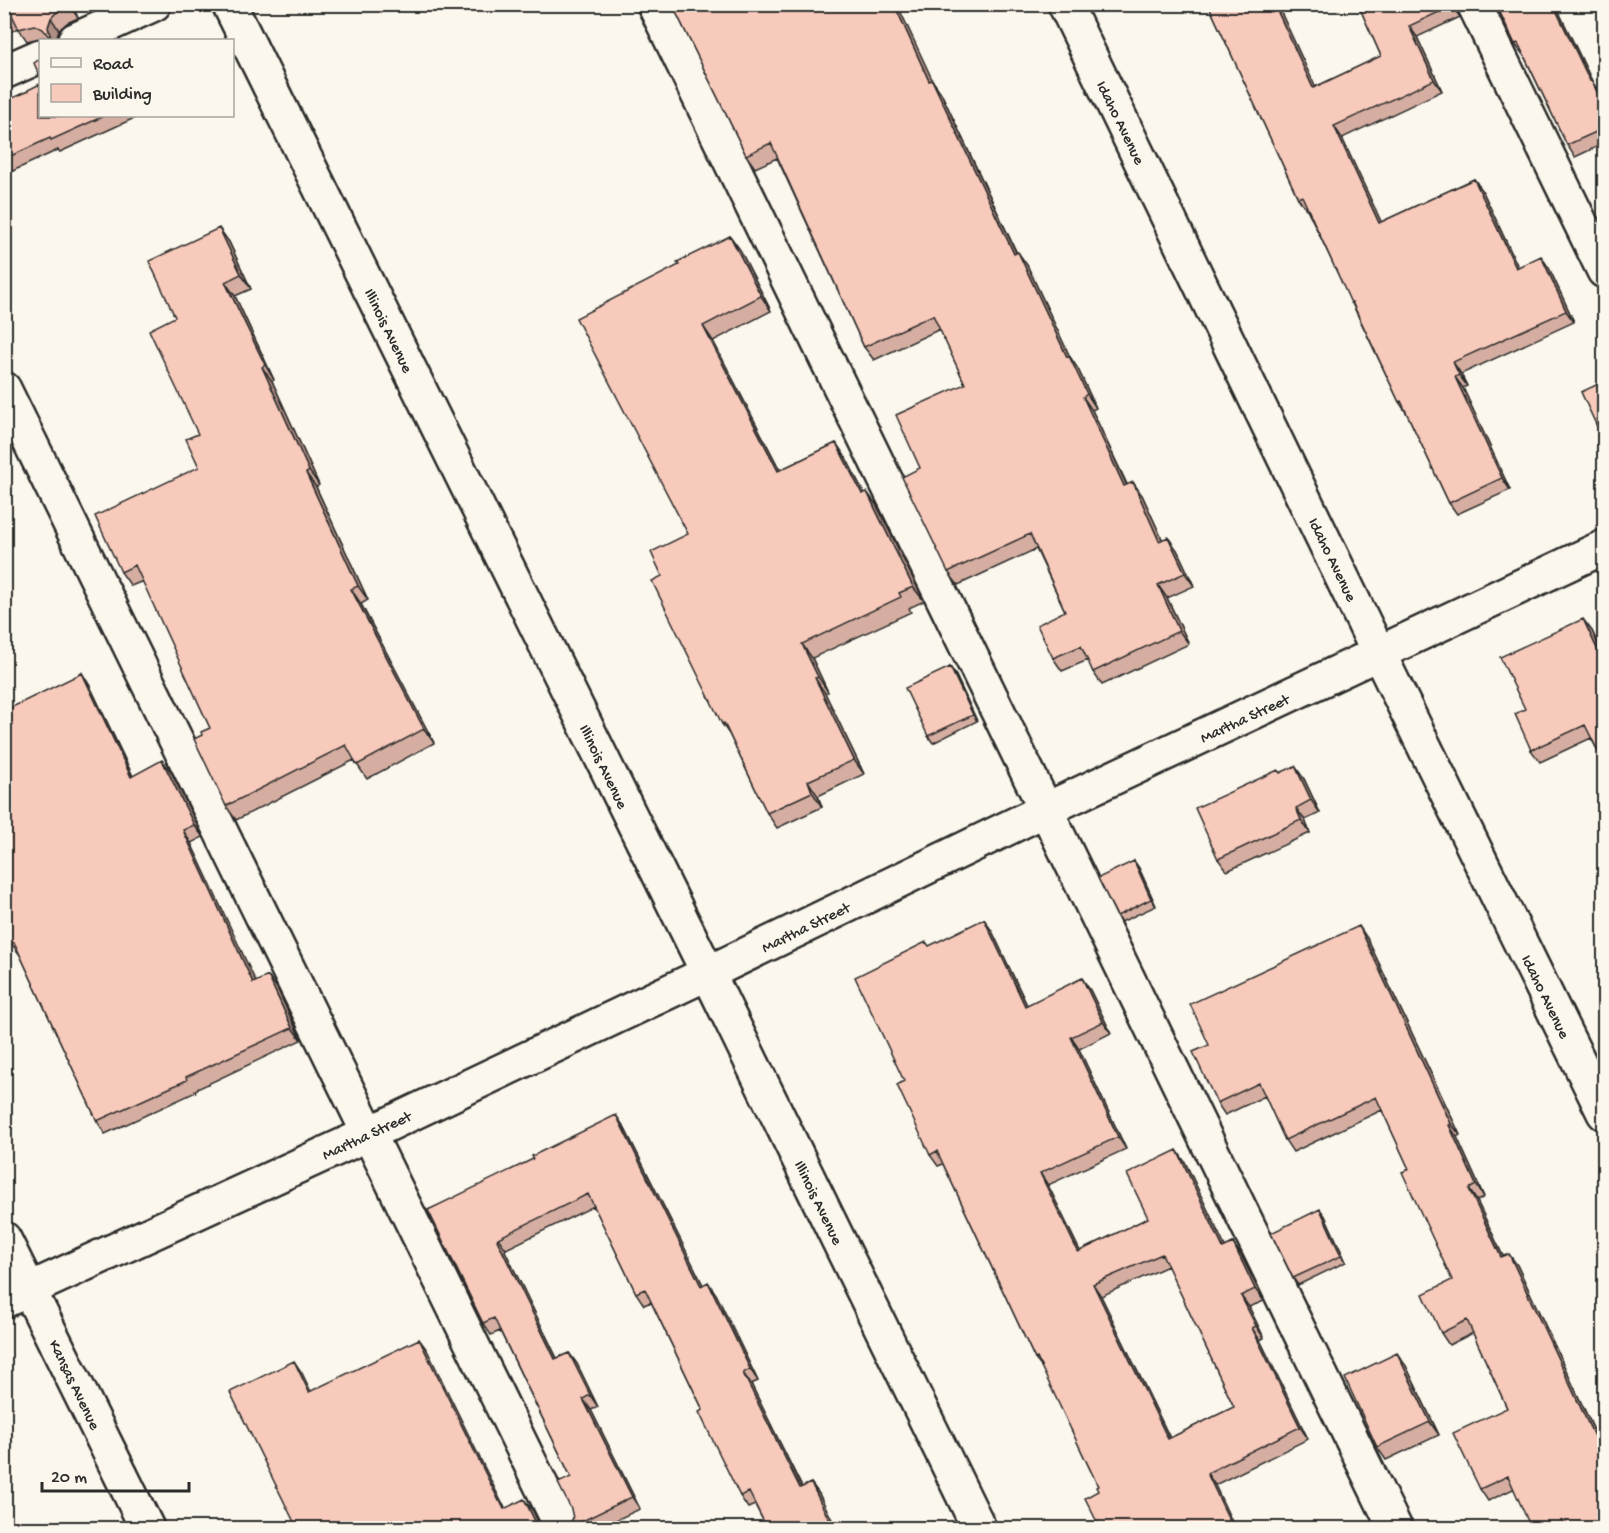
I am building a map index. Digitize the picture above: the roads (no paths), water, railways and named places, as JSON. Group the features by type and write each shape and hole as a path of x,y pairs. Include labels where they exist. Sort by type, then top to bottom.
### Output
{"street":[{"path":"77,39 154,4"},
{"name":"Illinois Avenue","path":"229,4 708,973 979,1528"},
{"path":"654,4 1395,1528"},
{"name":"Idaho Avenue","path":"1065,4 1379,654 1605,1113"},
{"path":"1474,4 1605,271"},
{"path":"4,72 39,56"},
{"path":"4,389 562,1528"},
{"name":"Martha Street","path":"17,1295 368,1134 1045,810 1605,548"},
{"name":"Kansas Avenue","path":"4,1239 17,1295 147,1528"}]}
